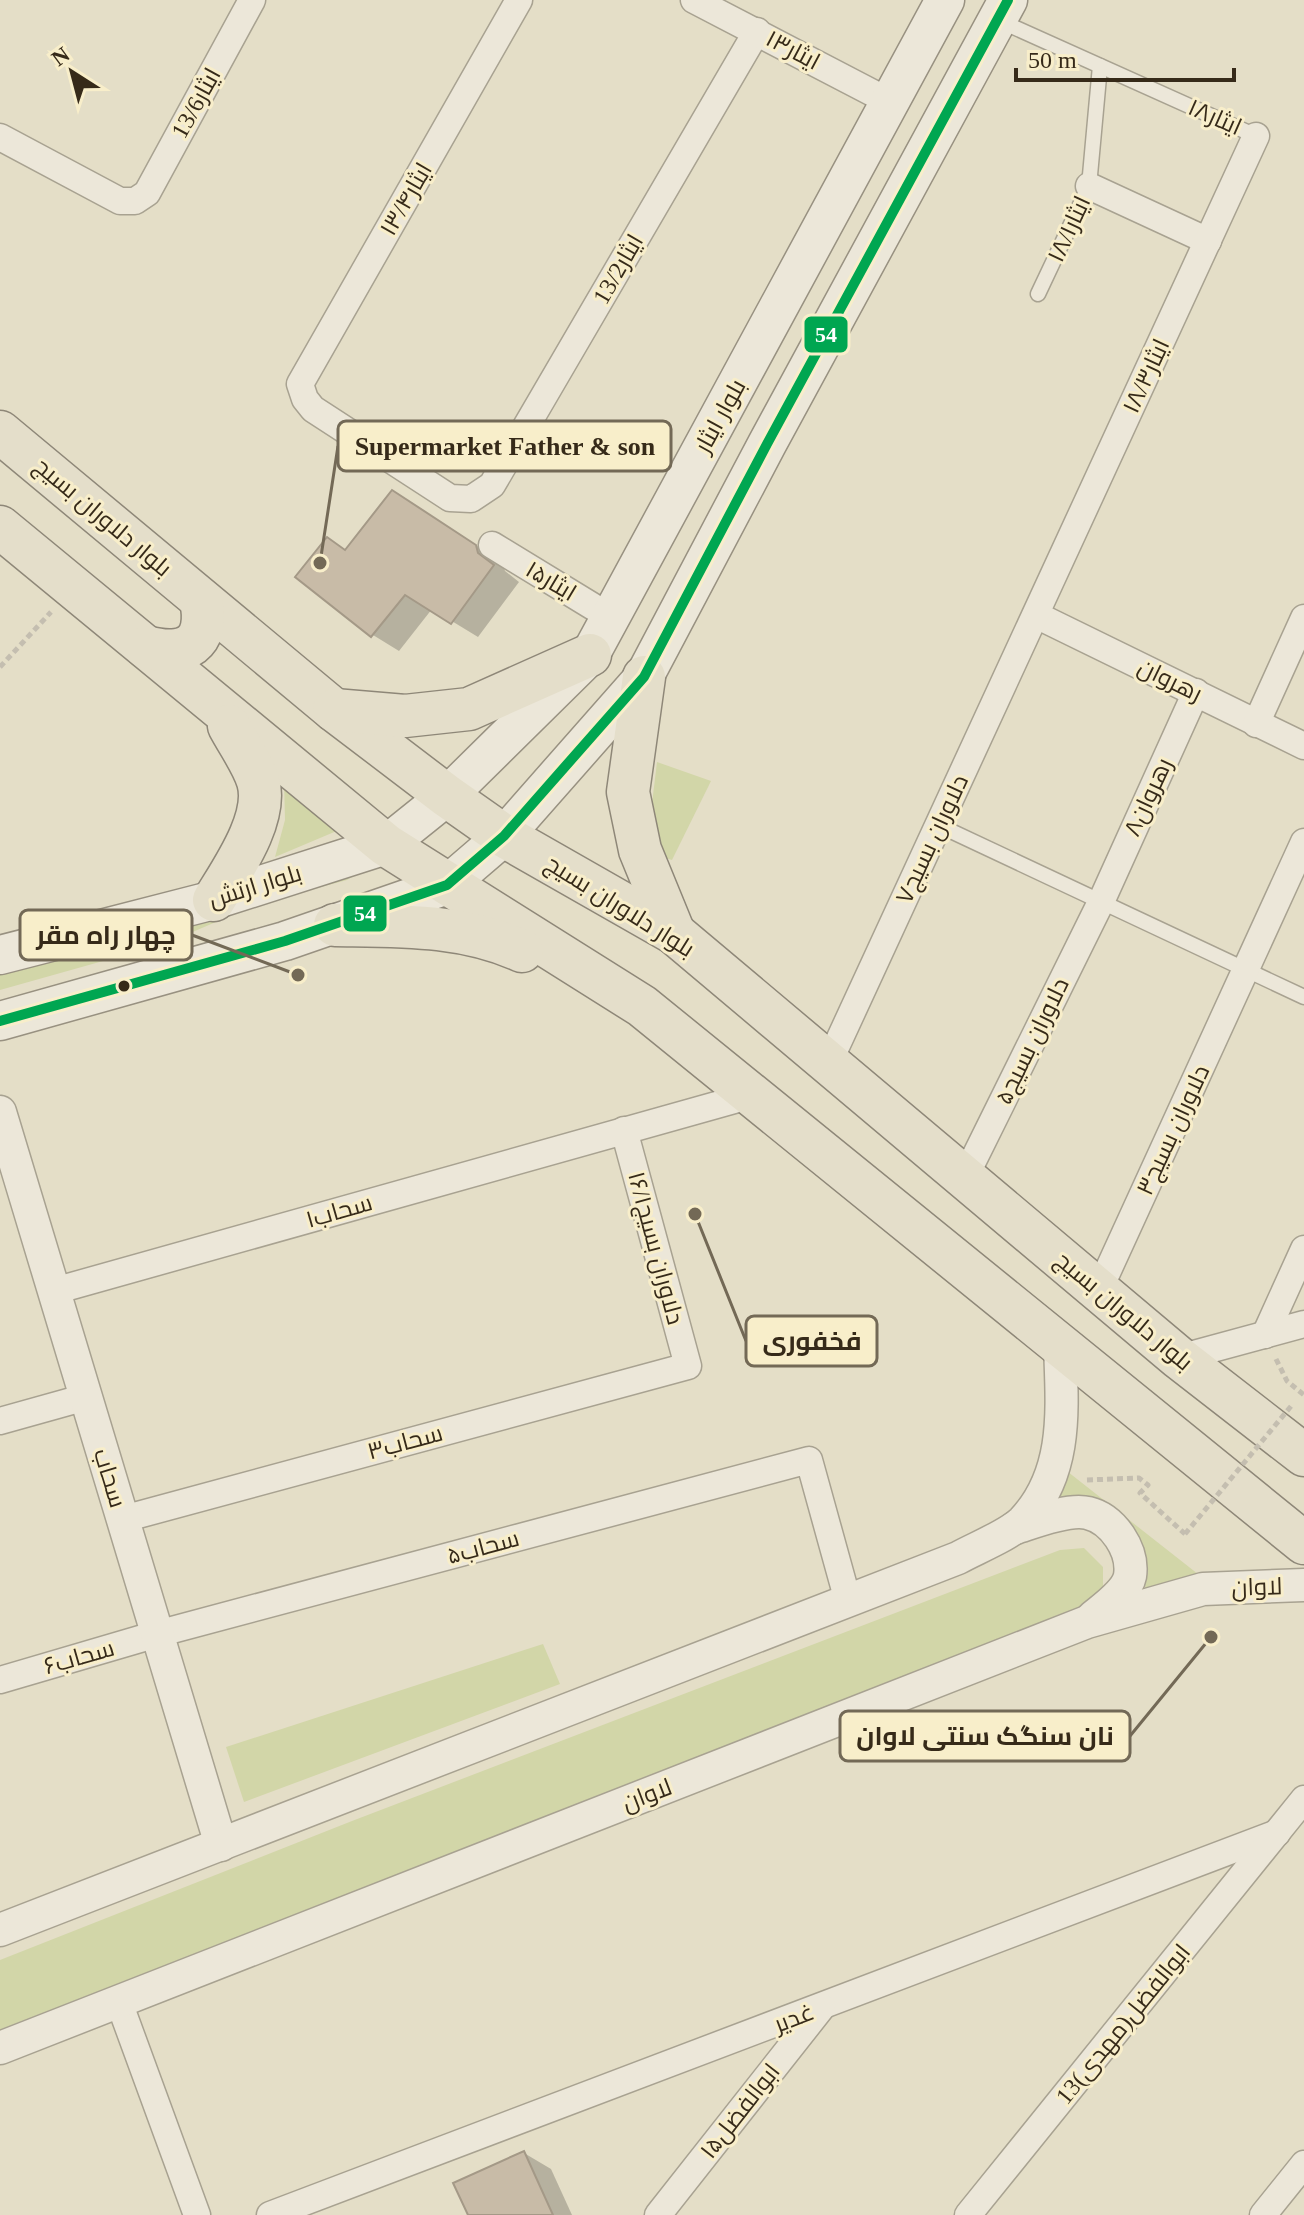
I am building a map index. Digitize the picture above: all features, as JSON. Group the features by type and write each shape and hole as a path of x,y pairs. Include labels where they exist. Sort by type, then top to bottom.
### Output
{"main road":[{"name":"بلوار ایثار","path":"447,796 590,655 945,0"},
{"path":"0,1021 335,925 447,885 504,836 644,677 1003,10"},
{"path":"719,417 767,444"},
{"name":"بلوار دلاوران بسیج","path":"0,432 334,710 447,796 504,836 674,933 1179,1358 1304,1455"},
{"path":"0,527 386,845 642,1006 1304,1543"},
{"path":"146,647 165,652 184,649 199,637 205,618 201,600"},
{"path":"334,710 405,716 469,709 590,655"},
{"path":"644,677 628,792 640,850 674,933"},
{"path":"214,900 250,840 258,809 259,782 218,708"},
{"name":"بلوار ارتش","path":"0,955 214,900 386,845 447,796"},
{"path":"335,925 434,927 494,938 642,1006"}],"street":[{"name":"ایثار13/6","path":"0,137 120,201 135,201 147,193 252,0"},
{"name":"ایثار۱۳/۴","path":"471,499 450,498 313,409 305,399 300,384 519,0"},
{"name":"ایثار۱۳","path":"694,0 890,102"},
{"name":"ایثار13/2","path":"471,499 492,485 757,31"},
{"name":"ایثار۱۸/۳","path":"1036,615 1256,136"},
{"path":"1089,186 1208,241"},
{"name":"ایثار۱۵","path":"492,545 610,617"},
{"name":"رهروان","path":"1036,615 1304,746"},
{"name":"دلاوران بسیج۷","path":"829,1062 1036,615"},
{"path":"1256,724 1304,618"},
{"name":"رهروان۸","path":"1101,902 1196,692"},
{"name":"دلاوران بسیج۳","path":"1099,1290 1304,842"},
{"name":"دلاوران بسیج۵","path":"964,1179 1101,902"},
{"name":"۱سحاب","path":"54,1291 752,1095"},
{"name":"سحاب","path":"0,1112 9,1176 54,1291 221,1845"},
{"name":"دلاوران بسیج۱۶/۱","path":"624,1130 688,1366"},
{"path":"1265,1335 1304,1249"},
{"path":"1179,1358 1304,1324"},
{"path":"0,1930 958,1558 1022,1523 1051,1481 1063,1421 1060,1345"},
{"name":"۳سحاب","path":"123,1519 688,1366"},
{"path":"0,1421 86,1397"},
{"name":"۵سحاب","path":"157,1634 809,1460 848,1601"},
{"path":"1009,1530 1054,1516 1087,1512 1110,1524 1127,1549 1130,1577 1116,1598 1087,1622"},
{"name":"لاوان","path":"0,2048 1087,1622 1203,1589 1304,1585"},
{"name":"۶سحاب","path":"0,1680 157,1634"},
{"name":"غدیر","path":"270,2215 1277,1833 1304,1801"},
{"name":"13ابوالفضل(مهدی)","path":"968,2215 1277,1833"},
{"path":"119,2002 197,2215"},
{"name":"ابوالفضل۱۵","path":"658,2215 822,2007"},
{"path":"1263,2215 1304,2164"}],"lane":[{"name":"ایثار۱۸","path":"1003,10 1100,66 1256,136"},
{"name":"ایثار۱۸/۱","path":"1038,294 1089,186 1100,66"},
{"path":"938,825 1304,997"}],"path":[{"path":"0,667 74,588"},
{"path":"1287,1381 1304,1395"},
{"path":"1051,1481 1139,1478 1148,1485 1140,1493 1185,1534 1292,1405"}],"green space":[{"path":"657,762 711,781 672,860 662,857 651,812"},
{"path":"284,781 339,830 275,857 285,820"},
{"path":"353,870 352,877 347,880 258,904 167,943 0,990 0,969"},
{"path":"1063,1468 1203,1578 1144,1592 1148,1572 1142,1552 1051,1511"},
{"path":"1084,1548 1103,1567 1103,1591 1081,1609 0,2036 0,1960 352,1821 1060,1550"},
{"path":"543,1644 560,1684 244,1802 226,1747"}],"building":[{"path":"392,490 476,545 478,553 494,565 451,624 405,595 371,637 295,577 327,537 345,550"},
{"path":"524,2151 553,2215 468,2215 453,2183"}],"transit line":[{"name":"54","path":"0,1021 285,941 447,885 504,836 644,677 1008,0"}],"place":[{"name":"Supermarket Father & son","path":"320,563"},
{"name":"چهار راه مقر‍","path":"298,975"},
{"name":"فخفوری","path":"695,1214"},
{"name":"نان سنگک سنتی لاوان","path":"1211,1637"}]}
